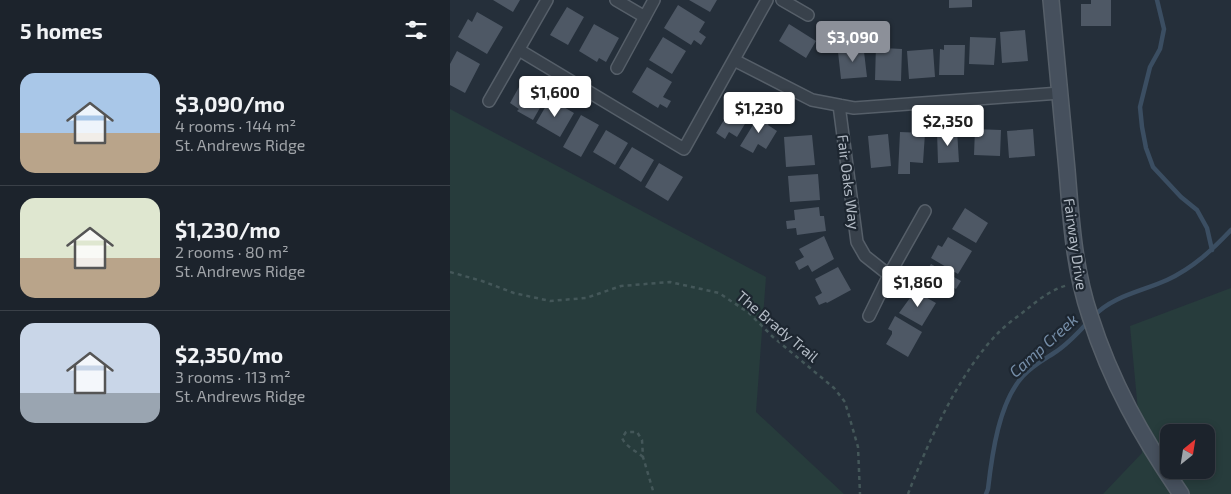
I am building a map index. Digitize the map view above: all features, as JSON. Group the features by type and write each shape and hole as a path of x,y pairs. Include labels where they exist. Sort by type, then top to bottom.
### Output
{"street":[{"path":"489,101 547,0"},
{"path":"616,0 645,17"},
{"path":"617,68 654,0"},
{"path":"519,50 684,148 766,0"},
{"path":"782,0 808,15"},
{"name":"Fairway Drive","path":"1051,0 1072,228 1089,316 1118,388 1140,432 1181,494"},
{"path":"734,60 812,100 854,108 1060,93"},
{"name":"Fair Oaks Way","path":"839,105 857,242 865,256 889,275"},
{"path":"869,316 889,275 925,211"}],"path":[{"name":"The Brady Trail","path":"450,272 514,293 550,301 586,298 621,286 670,282 719,293 749,313 773,337 834,388 845,402 858,447 860,494"},
{"path":"908,494 938,425 968,369 999,331 1057,288 1081,282"},
{"path":"643,457 625,445 622,438 626,432 636,432 642,440 643,457 654,494"}],"green space":[{"path":"450,109 766,277 756,412 844,494 450,494"},
{"path":"1231,288 1231,494 1103,494 1142,453 1130,326"}],"building":[{"path":"493,0 520,0 513,12"},
{"path":"689,0 717,0 710,12"},
{"path":"949,0 972,0 972,7 949,8"},
{"path":"1091,0 1111,0 1111,26 1081,26 1081,4 1091,4"},
{"path":"678,5 705,22 699,32 706,37 701,45 694,40 691,45 664,28"},
{"path":"567,7 584,17 568,45 550,35"},
{"path":"477,12 503,27 487,54 458,37 468,19 472,22"},
{"path":"594,24 619,38 606,62 599,58 597,62 579,51"},
{"path":"789,24 816,41 806,58 779,41"},
{"path":"1025,30 1028,61 1002,63 1000,32"},
{"path":"663,37 686,51 672,74 649,60"},
{"path":"970,37 996,38 994,65 969,64"},
{"path":"863,43 867,77 841,79 838,52 856,50 856,44"},
{"path":"876,44 883,44 883,48 902,49 901,81 875,80"},
{"path":"944,45 965,45 964,75 939,75 940,49 944,50"},
{"path":"933,49 935,77 909,79 907,51"},
{"path":"457,51 480,64 465,93 450,85 450,64"},
{"path":"647,67 672,82 663,97 671,101 667,108 660,104 658,108 632,92"},
{"path":"523,80 535,87 532,93 545,99 533,120 517,111 519,109 510,103"},
{"path":"550,99 574,113 560,137 536,123"},
{"path":"737,99 754,109 737,137 729,132 725,139 716,133"},
{"path":"761,112 772,118 768,125 777,131 766,149 758,144 753,153 740,146"},
{"path":"581,115 599,125 581,157 563,147"},
{"path":"975,129 1001,130 1000,156 974,155"},
{"path":"1033,129 1035,156 1009,158 1007,131"},
{"path":"606,130 628,143 615,165 593,152"},
{"path":"957,130 959,162 938,163 937,131"},
{"path":"900,132 925,133 923,163 910,162 910,174 898,174"},
{"path":"888,134 891,166 871,168 868,136"},
{"path":"812,135 815,165 786,167 784,137"},
{"path":"632,147 654,160 641,182 619,168"},
{"path":"659,163 683,177 668,201 645,187"},
{"path":"818,174 820,200 790,202 788,176"},
{"path":"819,207 820,216 824,216 826,231 797,235 796,228 787,229 786,221 795,220 794,210"},
{"path":"965,208 988,223 976,243 952,229"},
{"path":"824,236 834,259 812,272 808,265 799,270 795,262 804,257 799,249"},
{"path":"948,237 972,251 958,274 931,258 938,245 942,247"},
{"path":"931,264 961,281 956,289 948,285 940,298 915,285"},
{"path":"838,267 851,290 827,303 819,305 815,297 822,293 815,279"},
{"path":"915,291 936,303 922,326 899,313"},
{"path":"895,316 922,332 908,357 886,344 892,334 892,331 888,329"}],"waterway":[{"path":"1157,0 1164,29 1160,49 1150,67 1140,107 1146,148 1153,167 1181,197 1197,210 1207,228 1212,250"},
{"name":"Camp Creek","path":"1094,316 1110,303 1167,280 1185,270 1231,230"},
{"name":"Camp Creek","path":"986,494 1002,414 1015,387 1030,369 1063,346 1088,322"}]}
